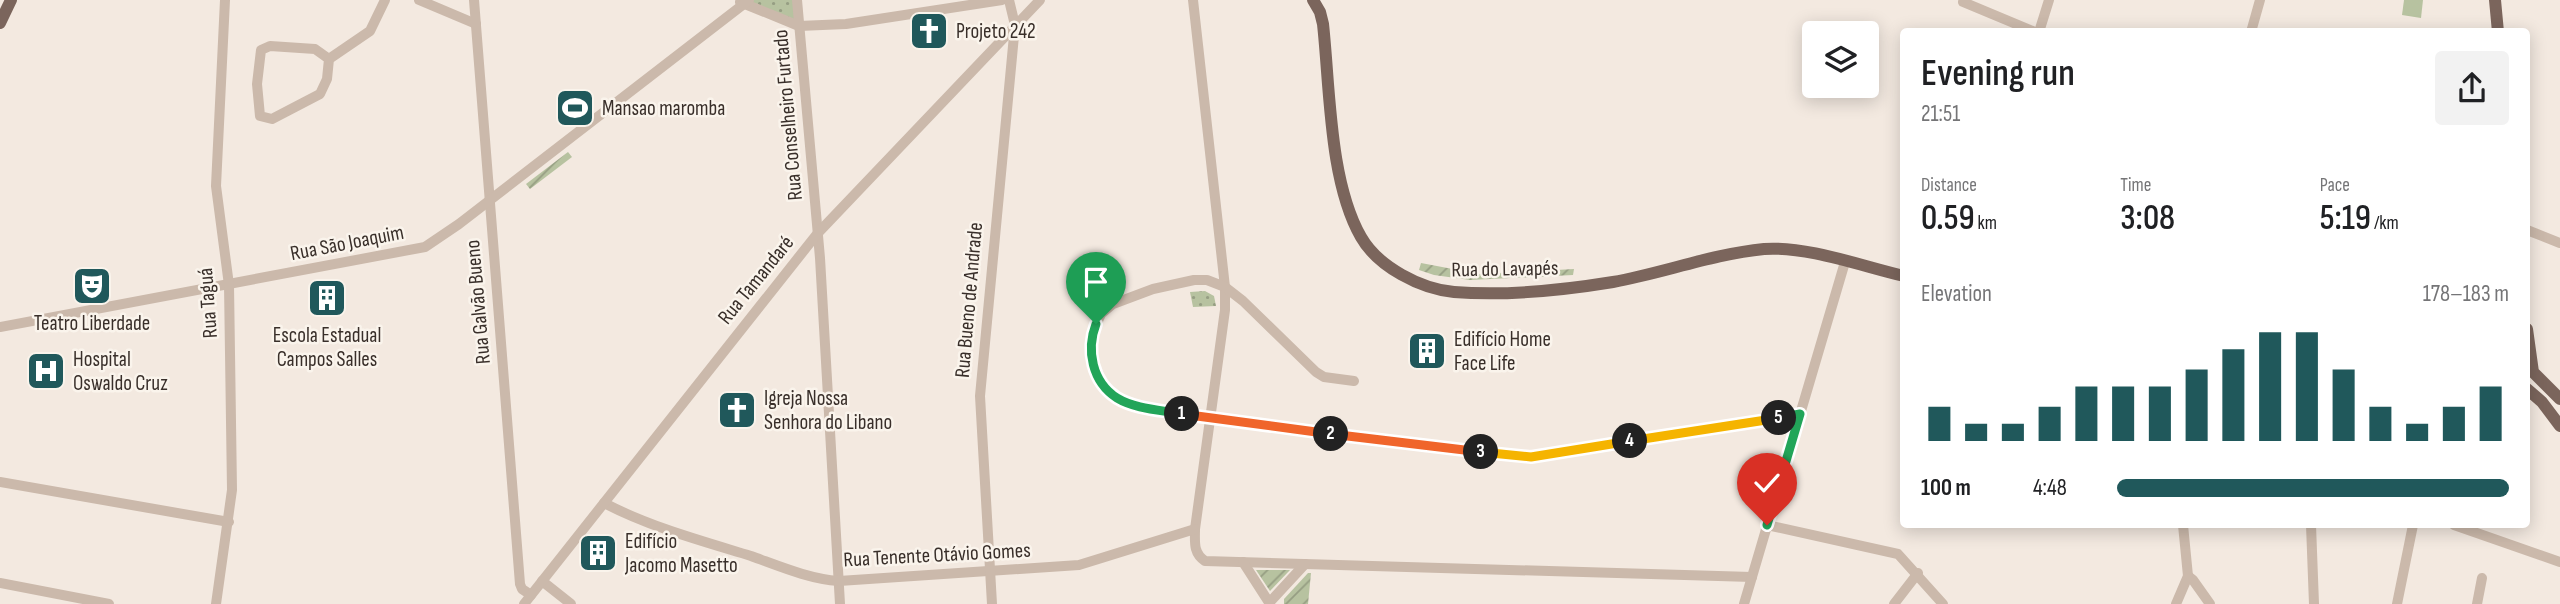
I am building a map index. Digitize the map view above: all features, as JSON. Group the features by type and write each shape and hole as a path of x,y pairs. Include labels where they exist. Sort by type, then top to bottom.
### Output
{"main road":[{"path":"0,23 11,0"},
{"name":"Rua do Lavapés","path":"1313,0 1323,24 1339,176 1349,212 1361,238 1372,253 1414,281 1452,292 1565,288 1612,282 1762,249 1803,252 1900,275"},
{"path":"2495,0 2498,28"},
{"path":"2530,358 2533,372 2560,399"},
{"path":"2530,392 2542,402 2560,426"}],"street":[{"name":"Rua Taguá","path":"216,604 232,490 229,285 216,186 225,0"},
{"path":"329,59 323,52 315,49 270,46 261,50 257,85 260,116 272,119 320,94 327,79 329,59 370,31 384,0"},
{"path":"419,0 476,24"},
{"name":"Rua Galvão Bueno","path":"474,0 520,584 528,599"},
{"name":"Rua Conselheiro Furtado","path":"797,0 829,396 840,604"},
{"path":"743,1 799,26 827,25 939,5 1002,0"},
{"name":"Rua Bueno de Andrade","path":"992,604 980,396 1015,25 1009,0"},
{"name":"Rua Tamandaré","path":"528,599 817,234 1040,0"},
{"path":"1193,0 1226,287 1195,529 1197,554 1205,561 1752,577"},
{"path":"2038,28 2049,0"},
{"path":"2252,28 2260,0"},
{"name":"Rua São Joaquim","path":"0,327 425,247 488,201 743,1"},
{"path":"1963,2 2027,28"},
{"path":"800,49 807,38 827,25"},
{"path":"2530,231 2560,243"},
{"path":"1744,604 1845,262"},
{"path":"1354,382 1324,377 1310,368 1243,301 1226,287 1207,280 1194,280 1127,298 1107,308 1091,337 1093,367 1101,382 1118,399 1139,406 1210,419 1531,457 1800,414"},
{"path":"1076,281 1107,308"},
{"path":"0,482 229,522"},
{"name":"Rua Tenente Otávio Gomes","path":"604,503 638,519 718,546 818,578 839,580 1086,565 1195,529"},
{"path":"1767,525 1898,554 1918,573 1943,604"},
{"path":"2176,604 2188,576 2183,528"},
{"path":"2311,528 2314,604"},
{"path":"2397,604 2412,528"},
{"path":"2463,528 2560,562"},
{"path":"1243,562 1270,603 1304,564"},
{"path":"1894,604 1918,573"},
{"path":"2188,576 2210,604"},
{"path":"2477,604 2482,578"},
{"path":"542,581 571,604"},
{"path":"0,583 109,604"}],"green space":[{"path":"793,0 795,22 749,2"},
{"path":"2404,0 2423,0 2421,18 2402,15"},
{"path":"568,152 572,157 530,189 526,184"},
{"path":"1421,263 1479,274 1574,269 1573,275 1470,280 1419,270"},
{"path":"1205,291 1214,296 1216,306 1193,307 1190,292"},
{"path":"1256,570 1290,570 1270,591"},
{"path":"1311,573 1308,604 1284,604 1284,599"}],"place":[{"name":"Projeto 242","path":"929,31"},
{"name":"Mansao maromba","path":"575,108"},
{"name":"Teatro Liberdade","path":"92,286"},
{"name":"Escola Estadual Campos Salles","path":"327,298"},
{"name":"Edifício Home Face Life","path":"1427,351"},
{"name":"Hospital Oswaldo Cruz","path":"46,371"},
{"name":"Igreja Nossa Senhora do Libano","path":"737,410"},
{"name":"Edifício Jacomo Masetto","path":"598,553"}],"route":[{"path":"1096,324 1091,337 1093,367 1101,382 1118,399 1139,406 1230,422 1531,457 1800,414 1767,525"}]}
